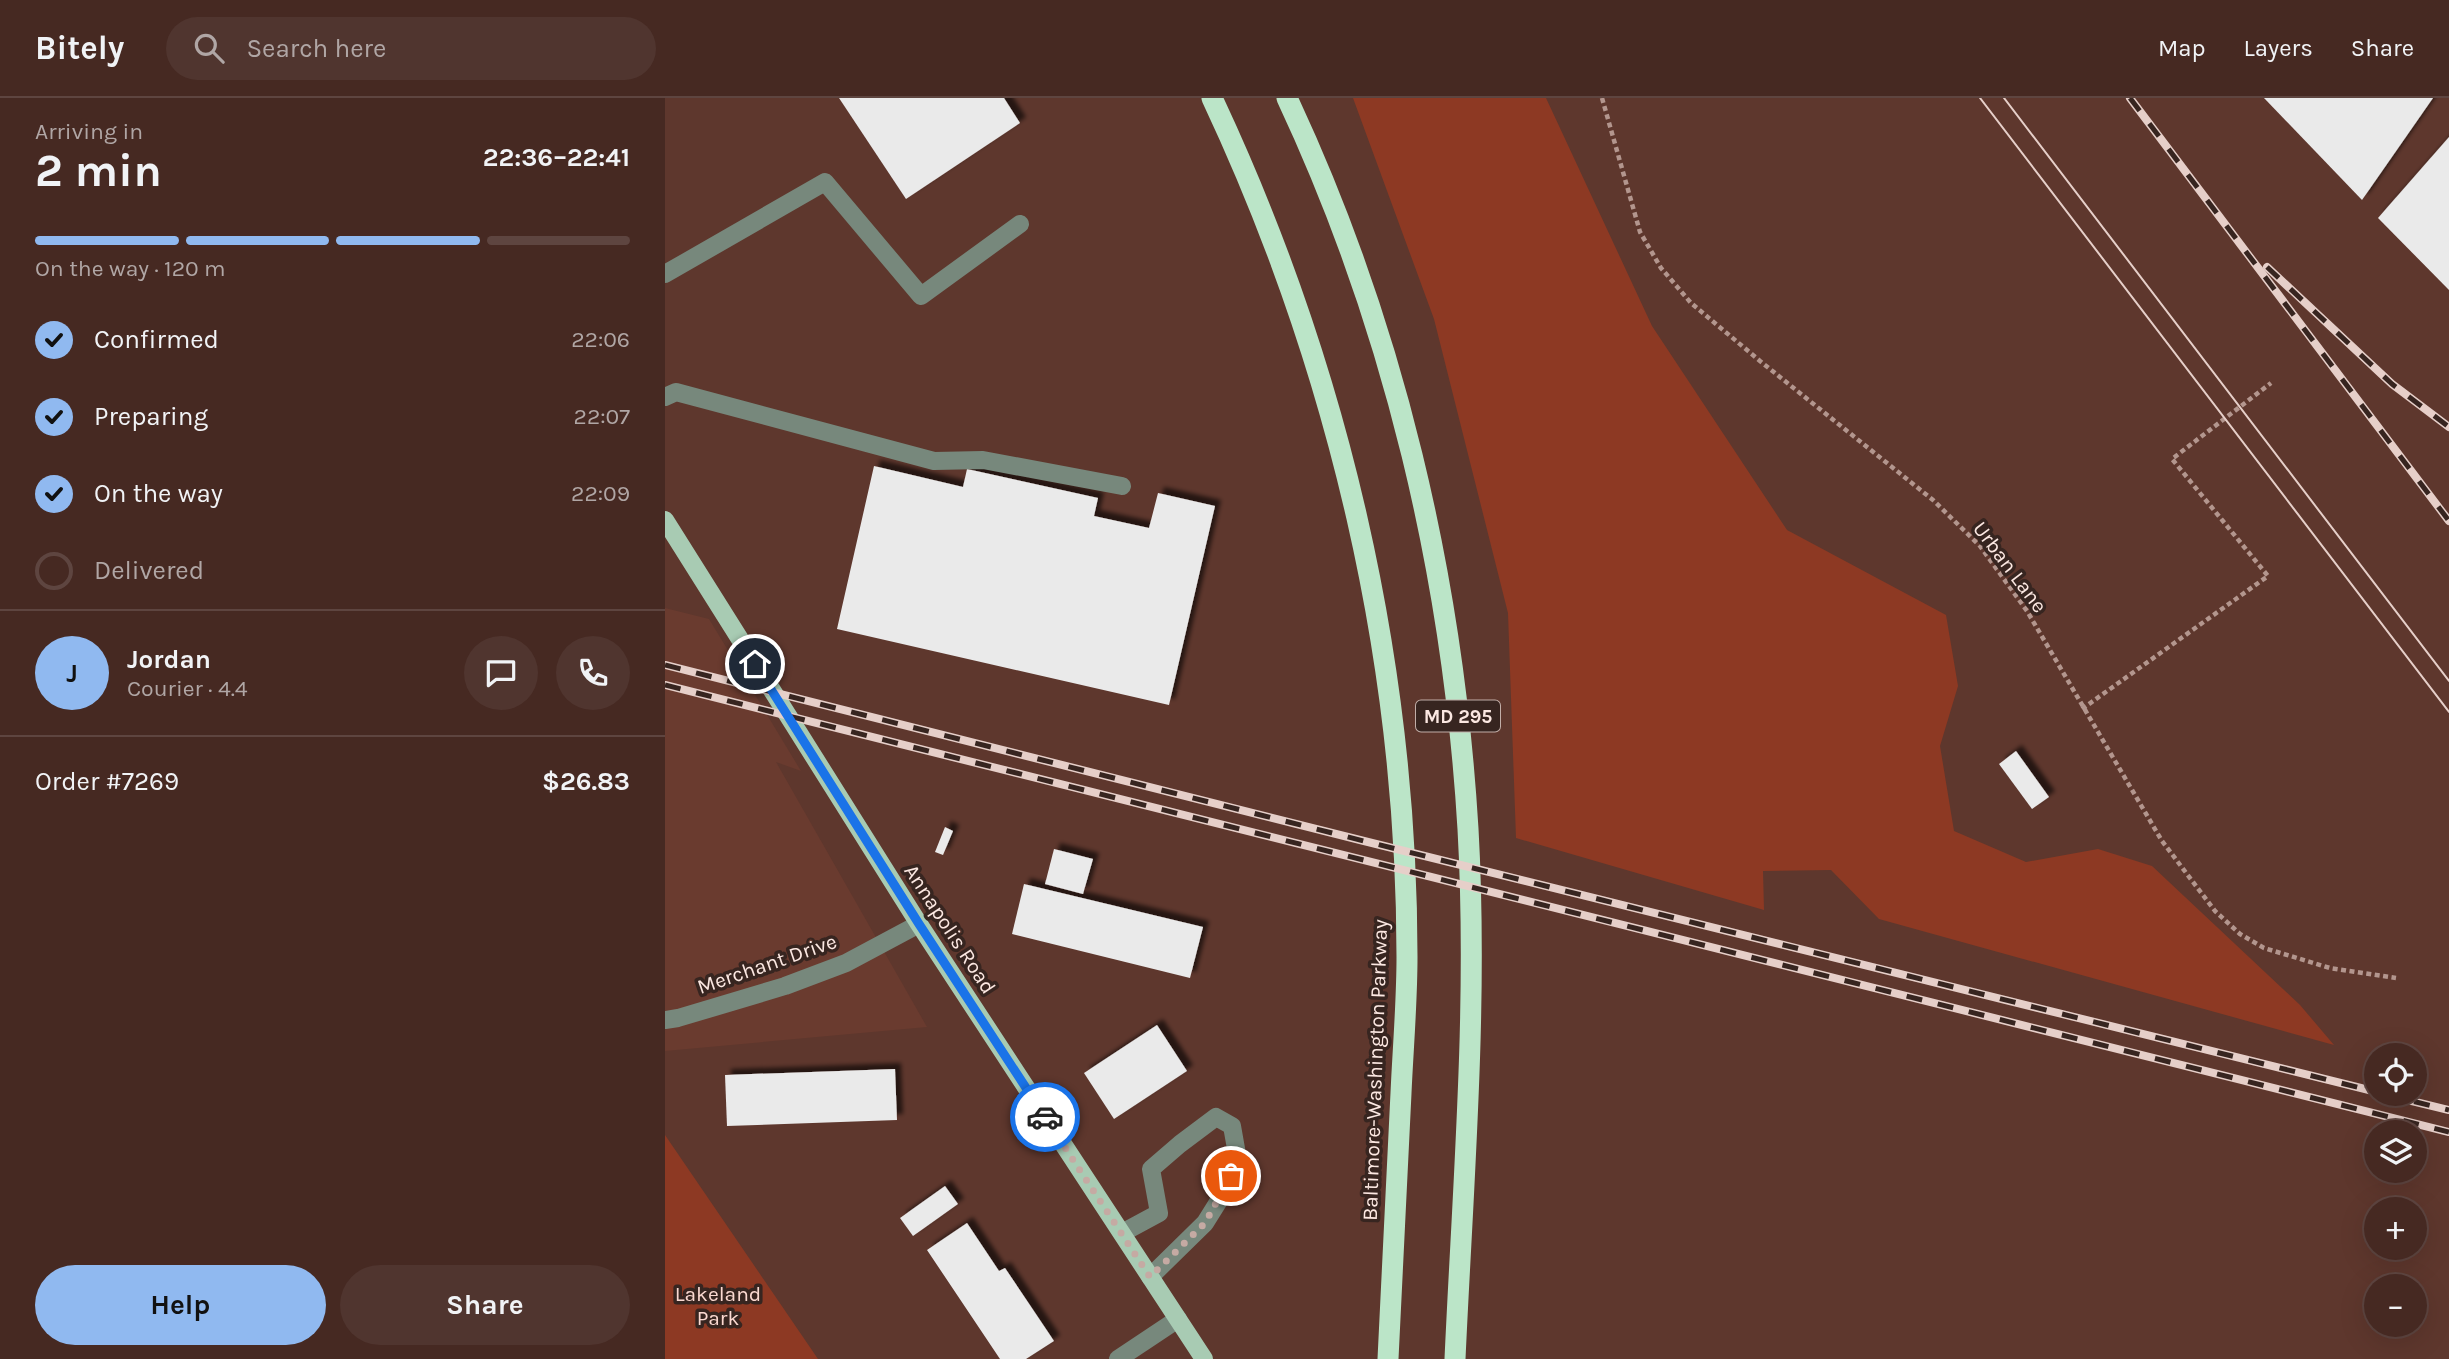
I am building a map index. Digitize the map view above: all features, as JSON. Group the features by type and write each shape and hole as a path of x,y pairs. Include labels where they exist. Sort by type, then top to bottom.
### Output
{"highway":[{"name":"Baltimore-Washington Parkway","path":"1212,98 1262,209 1313,353 1354,505 1370,578 1385,671 1401,815 1407,958 1388,1359"},
{"name":"MD 295","path":"1287,98 1317,161 1369,306 1394,388 1432,543 1455,688 1468,832 1471,954 1455,1359"}],"main road":[{"name":"Annapolis Road","path":"665,520 919,924 1204,1359"}],"street":[{"path":"665,274 825,182 921,296 1020,224"},
{"path":"665,397 676,392 934,461 983,460 1122,486"},
{"name":"Merchant Drive","path":"665,1020 798,982 846,963 919,924"},
{"path":"1122,1233 1159,1213 1151,1169 1180,1143 1216,1117 1232,1126 1238,1160 1225,1191 1205,1223 1150,1277"},
{"path":"1118,1359 1178,1319"}],"path":[{"name":"Urban Lane","path":"1602,98 1640,232 1661,268 1691,303 1933,499 1980,546 2027,611 2162,841 2215,911 2240,934 2264,948 2330,968 2396,978"},
{"path":"2083,709 2269,576 2172,459 2271,383"}],"shaded area":[{"path":"665,608 709,619 801,771 776,762 927,1027 665,1051"}],"green space":[{"path":"1353,98 1546,98 1652,326 1787,530 1946,615 1958,686 1940,746 1954,831 2026,862 2098,849 2152,866 2300,1005 2334,1045 1879,919 1831,870 1763,871 1764,910 1516,838 1508,613 1434,319"},
{"name":"Lakeland Park","path":"665,1135 818,1359 665,1359"}],"building":[{"path":"839,98 1004,98 1020,123 906,199"},
{"path":"2264,98 2433,98 2362,200"},
{"path":"2449,137 2449,290 2378,218"},
{"path":"874,466 963,487 967,469 1098,498 1094,516 1149,528 1158,493 1215,506 1169,705 837,629"},
{"path":"2016,751 2049,797 2032,809 1999,764"},
{"path":"945,827 953,831 943,855 935,852"},
{"path":"1054,849 1093,859 1083,894 1045,884"},
{"path":"1024,884 1203,927 1190,978 1012,934"},
{"path":"1157,1025 1187,1071 1114,1119 1084,1073"},
{"path":"895,1069 897,1120 727,1126 725,1075"},
{"path":"945,1186 958,1204 913,1236 900,1218"},
{"path":"967,1223 999,1271 1005,1268 1054,1341 1026,1359 1000,1359 927,1250"}],"tram line":[{"path":"1980,98 2449,712"},
{"path":"2004,98 2449,681"}],"railway":[{"path":"2130,98 2449,521"},
{"path":"2267,267 2392,384 2449,427"},
{"path":"665,665 2364,1089"},
{"path":"665,685 2449,1132"},
{"path":"2427,1105 2449,1110"}],"way so far":[{"path":"1045,1117 1150,1277 1205,1223 1231,1176"}],"route":[{"path":"755,664 1045,1117"}]}
